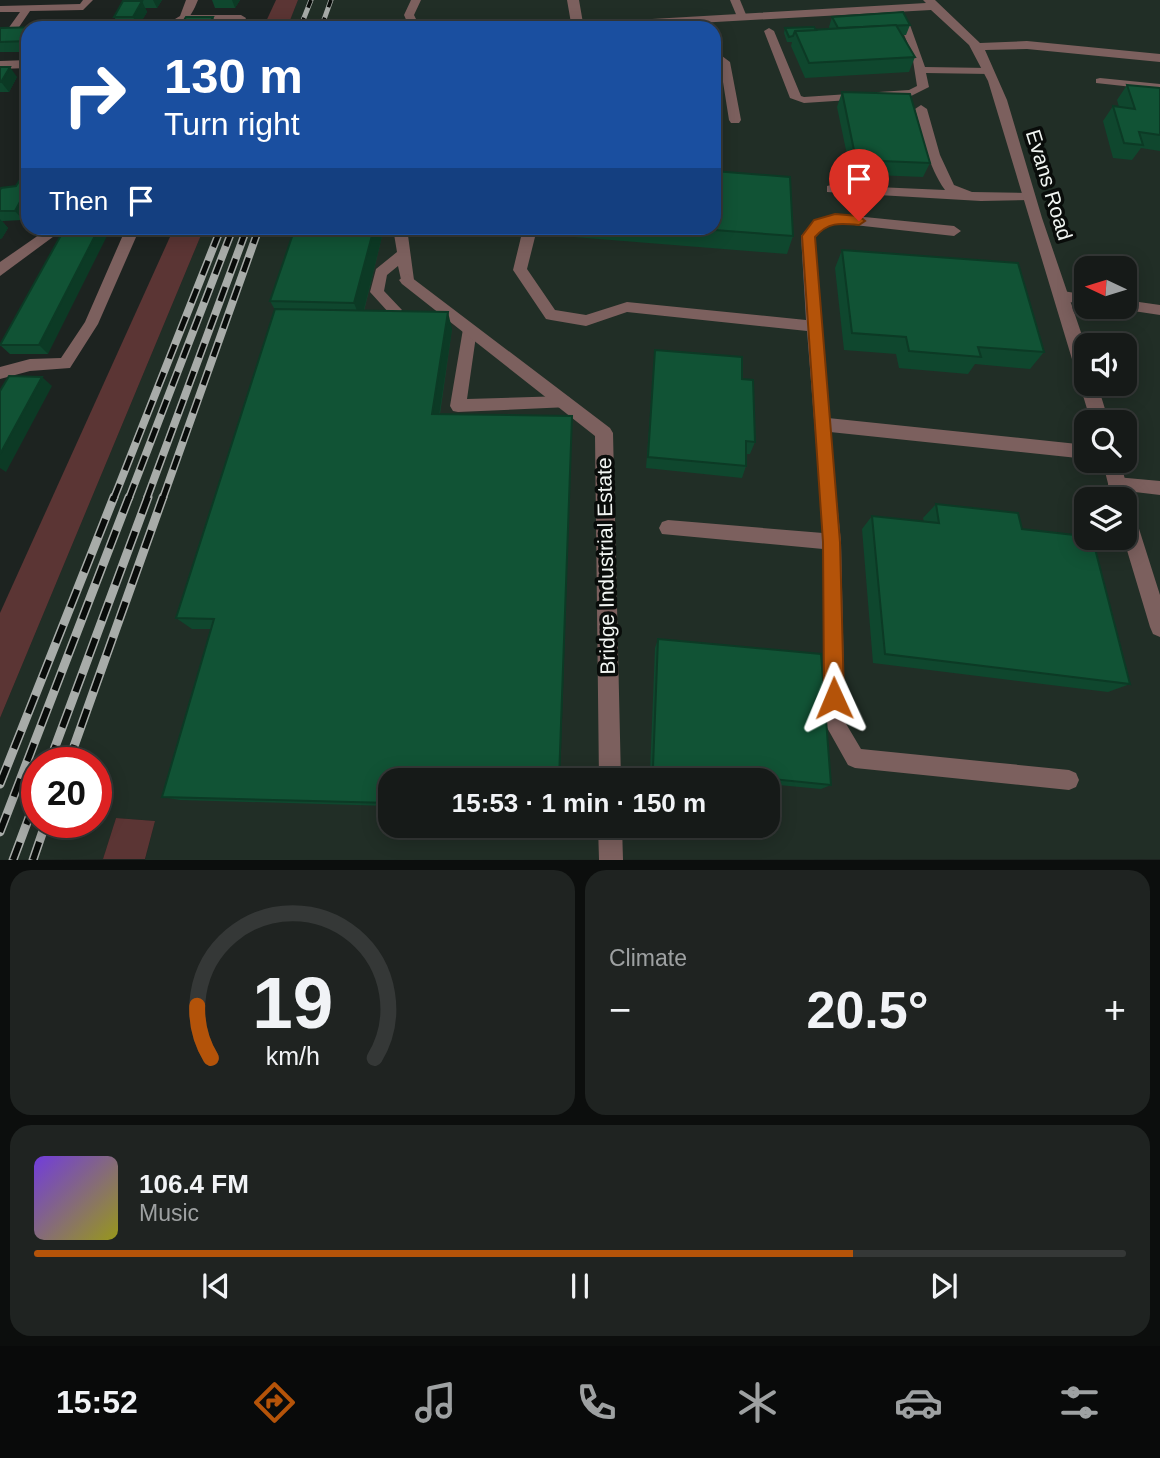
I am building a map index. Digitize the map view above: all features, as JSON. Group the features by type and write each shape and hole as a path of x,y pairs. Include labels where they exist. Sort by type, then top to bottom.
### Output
{"street":[{"path":"180,21 186,18 192,0"},
{"path":"573,0 577,21"},
{"name":"Evans Road","path":"719,21 931,3 977,47 989,71 1043,247 1063,296 1074,333"},
{"path":"977,47 1027,45 1159,60"},
{"path":"0,65 21,64"},
{"path":"0,270 48,235"},
{"name":"Bridge Industrial Estate","path":"407,279 604,433 610,768"},
{"path":"1136,550 1160,627"},
{"path":"610,838 611,859"}],"lane":[{"path":"0,9 83,7 88,0"},
{"path":"410,21 409,16 416,0"},
{"path":"735,0 742,17"},
{"path":"0,47 27,9"},
{"path":"186,18 241,18 240,21"},
{"path":"769,31 796,98 911,93 923,87 917,54 905,25"},
{"path":"721,59 725,62 735,121"},
{"path":"919,70 989,71"},
{"path":"1100,81 1160,88"},
{"path":"921,109 948,188 959,195"},
{"path":"831,189 1028,197"},
{"path":"954,231 835,218 819,224 808,236 832,542 835,724 855,758 1069,780"},
{"path":"0,373 30,365 65,364 91,324 130,235"},
{"path":"401,235 407,279"},
{"path":"527,237 520,270 551,315 586,321 627,307 814,326"},
{"path":"395,310 377,292 381,273 403,254"},
{"path":"1063,296 1074,298"},
{"path":"1138,308 1159,313"},
{"path":"470,328 458,406 564,401"},
{"path":"821,424 1074,451"},
{"path":"1137,490 1160,488"},
{"path":"668,528 832,542"}],"shaded area":[{"path":"276,0 298,0 290,21 266,21"},
{"path":"298,0 1160,0 1160,859 145,860 155,821 116,818 112,831 112,747 21,747 21,838 110,838 103,859 0,860 0,718 201,235 721,235 721,21 290,21"},
{"path":"171,235 201,235 0,718 0,613"},
{"path":"116,818 155,821 145,859 103,859 110,838 112,838"}],"building":[{"path":"123,1 142,1 133,17 114,17"},
{"path":"903,12 910,25 838,28 832,17"},
{"path":"186,17 213,17 211,21 183,21"},
{"path":"896,25 915,57 809,63 795,31"},
{"path":"21,27 21,41 0,42 0,28"},
{"path":"814,27 816,30 795,31 793,36 789,37 785,28"},
{"path":"0,67 10,67 1,82 0,82"},
{"path":"1127,85 1160,88 1160,135 1139,132 1143,145 1124,143 1113,106 1135,109"},
{"path":"842,92 910,94 930,163 856,160"},
{"path":"721,172 790,177 793,236 721,231"},
{"path":"21,178 21,200 15,211 0,211 1,188 16,186"},
{"path":"61,235 95,235 39,345 0,345"},
{"path":"293,235 372,235 354,303 270,301"},
{"path":"842,250 1018,263 1044,352 978,347 981,357 909,351 906,337 852,333"},
{"path":"275,309 448,312 432,414 572,416 559,768 378,768 378,803 162,797 214,619 176,618"},
{"path":"655,350 742,357 742,379 753,380 755,442 746,441 746,466 648,457"},
{"path":"9,376 42,377 0,454 0,391"},
{"path":"936,504 1018,513 1022,529 1074,535 1074,550 1095,550 1130,684 885,654 872,516 939,523"},
{"path":"658,639 821,654 831,785 780,780 780,768 653,767"}],"railway":[{"path":"303,21 311,0"},
{"path":"324,21 331,0"},
{"path":"114,498 218,235"},
{"path":"129,498 230,235"},
{"path":"147,498 244,235"},
{"path":"163,498 257,235"},
{"path":"0,784 114,497"},
{"path":"0,832 129,497"},
{"path":"55,747 148,497"},
{"path":"74,747 163,497"},
{"path":"13,860 21,838"},
{"path":"33,860 41,838"}],"route":[{"path":"834,698 832,542 808,236 819,224 835,218 859,221"}]}
